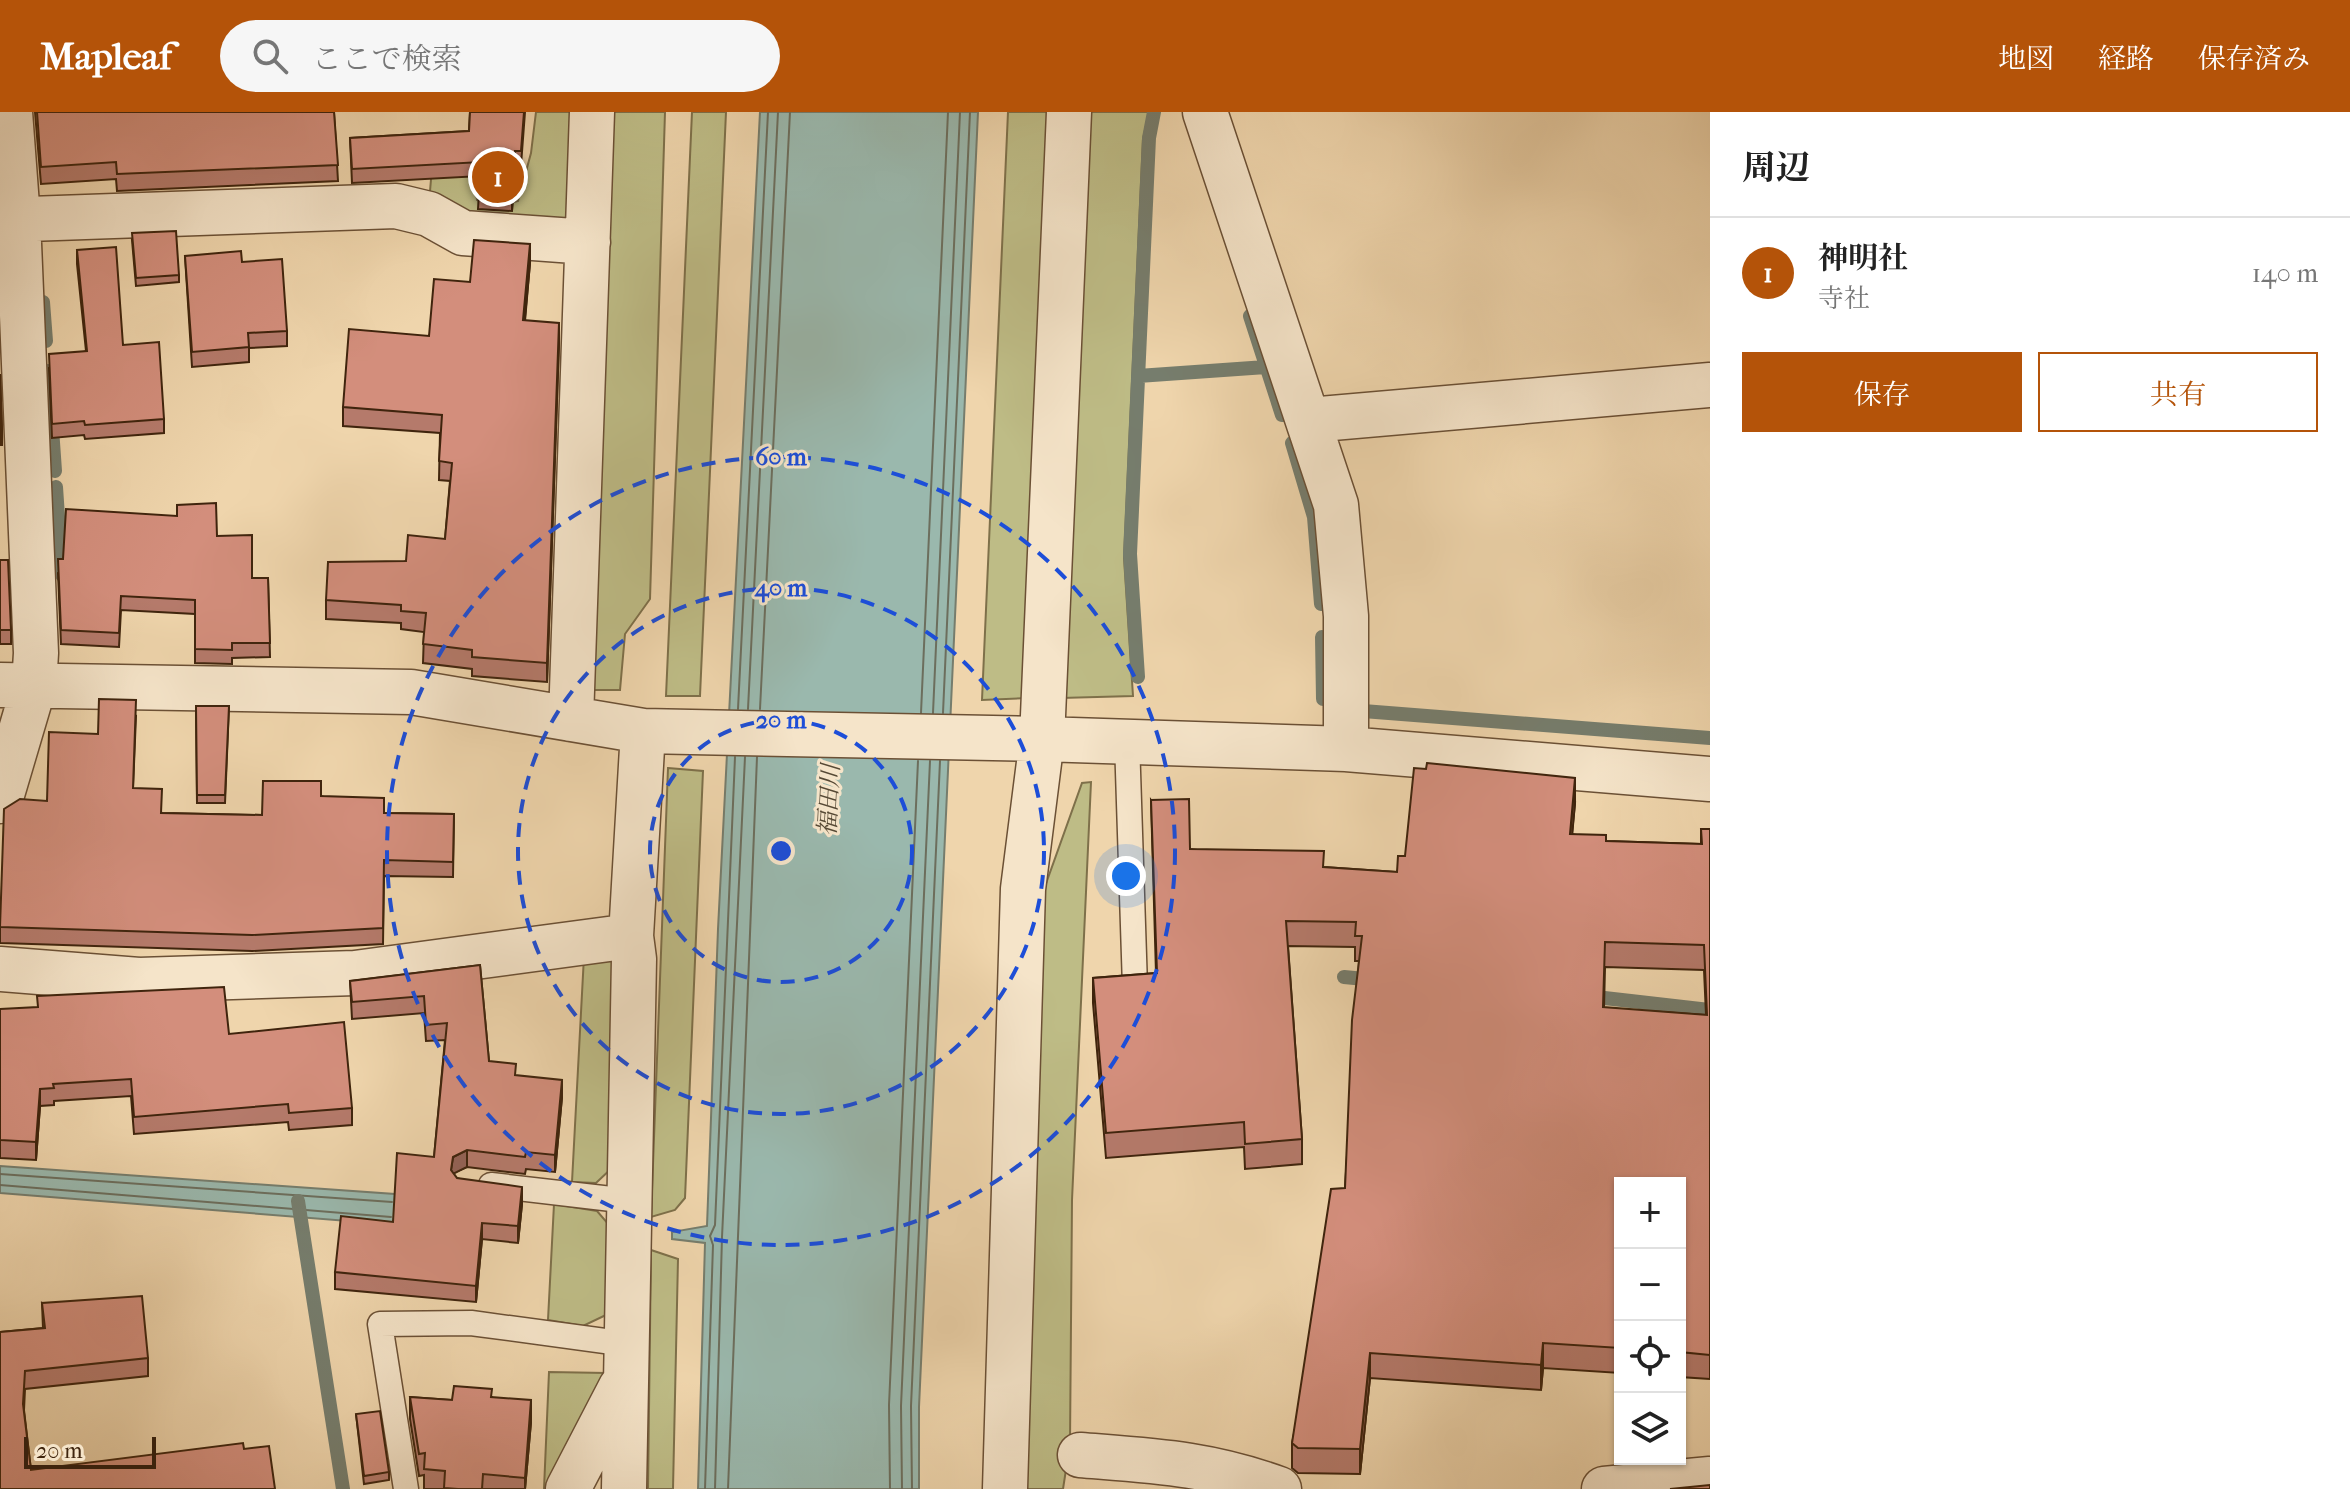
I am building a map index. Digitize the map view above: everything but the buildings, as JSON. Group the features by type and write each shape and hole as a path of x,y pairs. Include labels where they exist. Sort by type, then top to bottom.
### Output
{"street":[{"path":"0,801 17,686 36,653 9,219 10,112"},
{"path":"571,719 592,112"},
{"path":"1005,1489 1023,889 1024,738 1069,112"},
{"path":"1205,112 1336,505 1343,556 1346,749"},
{"path":"9,219 396,206 429,214 463,233 588,242"},
{"path":"1309,420 1710,385"},
{"path":"17,686 411,692 643,731 1024,738 1346,749 1710,779"},
{"path":"624,1489 634,959 631,936 643,731"},
{"path":"0,969 139,980 355,973 631,936"},
{"path":"568,1489 627,1361"},
{"path":"1080,1455 1187,1463 1228,1470 1279,1489"},
{"path":"1604,1489 1710,1479"}],"lane":[{"path":"1127,741 1135,987"},
{"path":"465,1182 629,1201"},
{"path":"406,1489 380,1324 471,1323 627,1361"}],"shaded area":[{"path":"536,112 575,112 571,232 429,203 433,156 472,165 477,200 496,207 518,201 531,153"},
{"path":"603,112 665,112 650,599 625,634 620,690 589,690"},
{"path":"692,112 726,112 700,696 666,696"},
{"path":"1008,112 1052,112 1028,698 982,700"},
{"path":"1086,112 1149,112 1143,139 1124,558 1133,696 1061,698"},
{"path":"668,768 703,771 685,1198 675,1210 651,1217"},
{"path":"1091,782 1072,1200 1070,1444 1063,1489 1020,1489 1043,892 1082,783"},
{"path":"620,951 615,1165 596,1183 572,1182 584,956"},
{"path":"554,1204 597,1211 610,1226 608,1314 583,1326 548,1320"},
{"path":"651,1250 678,1259 673,1489 648,1489"},
{"path":"549,1372 606,1373 553,1489 544,1489"}],"water":[{"name":"福田川","path":"760,112 978,112 919,1407 919,1489 698,1489 705,1243 672,1239 672,1232 707,1226 718,929"},
{"path":"0,1166 437,1197 435,1228 0,1193"}],"waterway":[{"path":"1138,677 1130,554 1149,138 1154,112"},
{"path":"43,302 46,341"},
{"path":"1250,316 1282,415"},
{"path":"1138,376 1266,367"},
{"path":"48,371 55,471"},
{"path":"1292,443 1314,517 1321,604"},
{"path":"56,487 62,575"},
{"path":"1322,637 1323,699"},
{"path":"1363,711 1710,738"},
{"path":"1344,977 1375,980"},
{"path":"1587,996 1710,1010"},
{"path":"298,1201 343,1489"}],"place":[{"name":"神明社","path":"498,177"}]}
